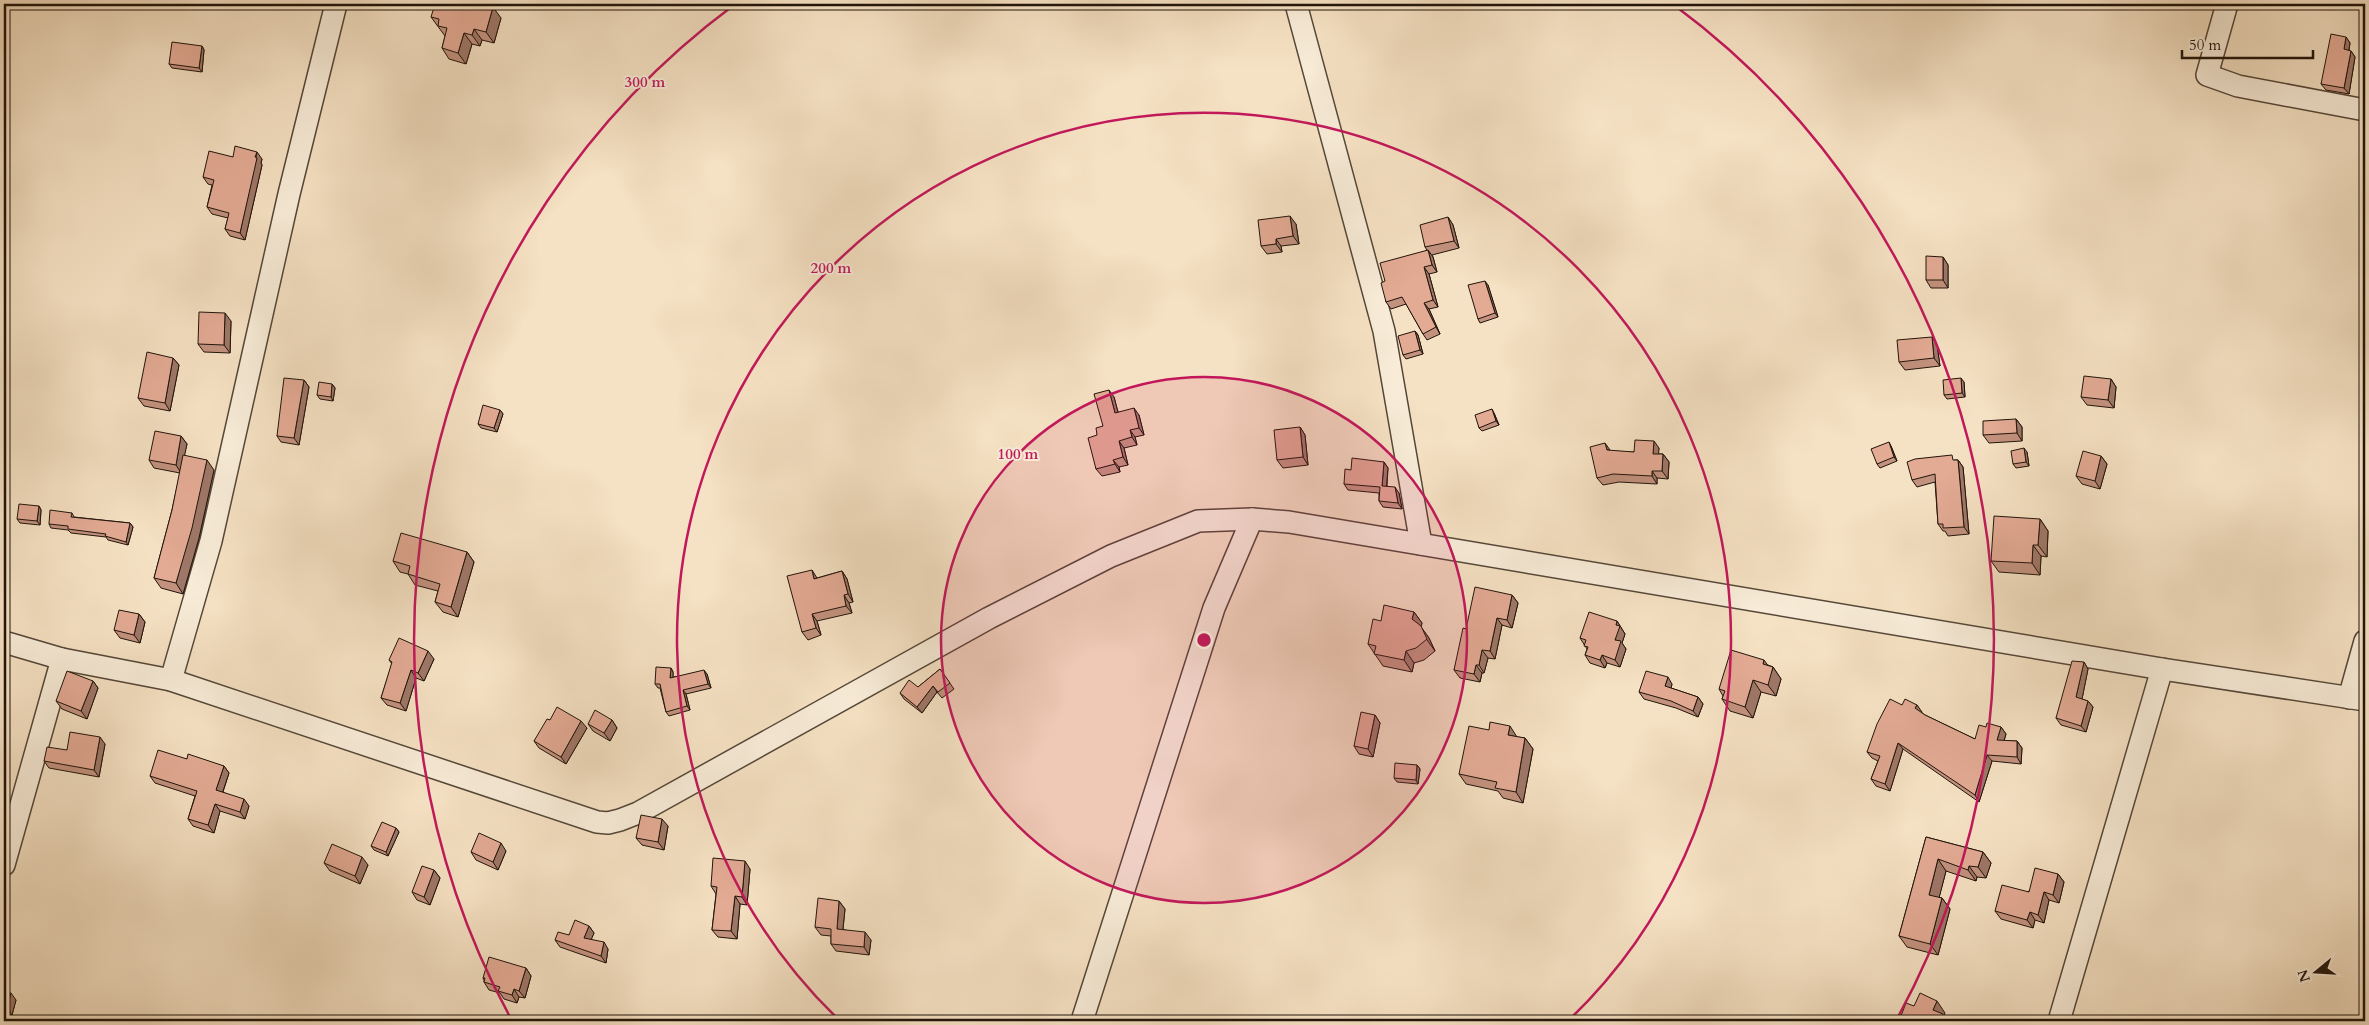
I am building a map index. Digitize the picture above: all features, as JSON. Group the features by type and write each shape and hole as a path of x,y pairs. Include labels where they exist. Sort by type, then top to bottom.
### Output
{"street":[{"path":"171,680 210,541 289,194 336,4"},
{"path":"1296,4 1384,331 1420,544"},
{"path":"2227,4 2207,75 2238,86 2365,110"},
{"path":"1082,1021 1214,608 1252,519"},
{"path":"4,642 62,659 171,680 597,822 608,823 638,813 989,618 1111,556 1198,521 1252,519 1289,522 2162,669 2357,699 2365,641"},
{"path":"4,864 62,659"},
{"path":"2059,1021 2162,669"}],"building":[{"path":"435,4 482,4 493,7 486,32 474,29 472,35 464,33 458,53 442,48 447,28 438,26 439,19 431,17"},
{"path":"2331,34 2346,37 2344,49 2351,51 2344,88 2321,84"},
{"path":"172,42 202,46 199,68 169,64"},
{"path":"235,146 257,152 240,233 225,229 229,213 207,207 214,180 203,177 209,151 233,157"},
{"path":"1290,216 1293,236 1276,239 1276,244 1261,246 1258,220"},
{"path":"1448,217 1454,241 1425,247 1420,225"},
{"path":"1428,250 1432,265 1424,267 1433,300 1424,303 1436,327 1423,334 1402,297 1386,302 1381,283 1385,281 1380,263"},
{"path":"1926,256 1943,257 1943,280 1926,280"},
{"path":"1485,281 1495,313 1478,319 1468,285"},
{"path":"199,312 225,313 224,345 198,344"},
{"path":"1415,331 1420,350 1403,355 1398,336"},
{"path":"1932,337 1934,358 1899,362 1897,340"},
{"path":"147,352 173,358 165,403 138,398"},
{"path":"2084,376 2111,379 2108,400 2081,397"},
{"path":"284,378 304,380 294,438 277,436"},
{"path":"1961,378 1962,393 1944,395 1943,380"},
{"path":"319,382 332,384 331,397 317,395"},
{"path":"1109,390 1115,413 1134,408 1139,428 1130,430 1132,437 1119,441 1123,457 1113,460 1115,464 1096,469 1088,438 1097,435 1096,428 1103,426 1094,394"},
{"path":"483,405 500,410 494,428 478,424"},
{"path":"1492,409 1496,421 1479,428 1475,415"},
{"path":"2016,419 2017,433 1983,435 1983,421"},
{"path":"1300,427 1303,457 1277,460 1274,430"},
{"path":"155,431 181,436 176,465 149,460"},
{"path":"1635,440 1654,441 1653,454 1663,454 1662,471 1652,471 1652,476 1613,474 1597,478 1590,447 1605,443 1607,450 1634,452"},
{"path":"1889,442 1894,457 1877,464 1871,449"},
{"path":"2024,448 2026,462 2013,464 2011,451"},
{"path":"2083,451 2101,456 2095,481 2076,476"},
{"path":"183,455 207,460 192,528 176,583 154,578 172,510"},
{"path":"1952,455 1953,460 1958,460 1964,527 1943,528 1943,524 1938,524 1935,474 1912,480 1907,462 1915,459"},
{"path":"1352,458 1384,462 1382,486 1395,487 1398,503 1379,501 1380,487 1344,484 1345,469 1351,470"},
{"path":"19,504 39,506 37,521 17,519"},
{"path":"50,510 72,513 71,517 130,523 126,542 105,536 106,534 68,529 68,526 49,524"},
{"path":"1994,516 2040,519 2038,545 2033,545 2032,563 1991,561"},
{"path":"401,533 467,552 451,607 435,602 440,584 408,574 410,566 393,561"},
{"path":"812,570 814,579 842,571 848,594 844,595 846,606 812,614 816,628 802,632 787,576"},
{"path":"1475,587 1512,595 1507,620 1497,618 1490,651 1482,650 1479,665 1476,665 1474,674 1454,670 1463,628 1466,629"},
{"path":"1384,605 1414,612 1412,619 1421,626 1427,639 1416,648 1406,651 1404,660 1374,654 1376,646 1368,644 1373,619 1381,621"},
{"path":"119,610 139,614 134,635 114,630"},
{"path":"1589,612 1617,621 1616,625 1620,626 1615,640 1621,641 1615,660 1602,655 1600,660 1585,655 1588,647 1584,646 1586,640 1580,638"},
{"path":"399,638 428,651 418,673 411,670 400,703 381,698 392,662 389,660"},
{"path":"1731,650 1764,660 1763,664 1773,667 1768,685 1753,680 1745,707 1722,699 1725,691 1719,689"},
{"path":"2072,661 2084,662 2076,697 2088,701 2081,726 2056,718"},
{"path":"656,667 671,668 670,678 704,670 708,684 683,690 687,706 666,712 660,684 655,684"},
{"path":"940,669 950,683 938,692 933,686 917,707 900,693 909,680 918,687"},
{"path":"67,671 93,681 81,711 56,701"},
{"path":"1646,671 1668,677 1665,686 1698,697 1693,711 1671,701 1639,692"},
{"path":"1890,699 1902,705 1905,699 1917,705 1915,708 1925,715 1975,739 1979,725 1986,727 1987,723 2001,727 1997,740 2017,741 2017,757 1987,755 1975,795 1898,743 1885,784 1871,779 1880,756 1867,752 1877,724"},
{"path":"557,707 581,721 561,757 534,741 547,719 550,720"},
{"path":"595,710 612,720 604,733 588,724"},
{"path":"1361,712 1375,715 1368,749 1354,746"},
{"path":"1490,722 1510,726 1508,735 1525,738 1516,792 1495,788 1497,782 1459,774 1469,726 1489,730"},
{"path":"70,732 100,737 94,770 44,761 47,747 67,750"},
{"path":"158,750 187,759 188,754 224,766 216,790 244,799 240,812 215,804 208,825 188,819 197,791 150,776"},
{"path":"1395,763 1417,765 1416,780 1394,778"},
{"path":"641,815 662,819 658,842 636,838"},
{"path":"382,822 396,828 386,852 371,846"},
{"path":"479,833 501,843 493,862 471,852"},
{"path":"1926,837 1983,852 1978,867 1969,866 1968,870 1938,859 1929,895 1942,898 1930,944 1899,936"},
{"path":"332,844 362,857 355,876 324,863"},
{"path":"713,858 745,861 742,897 735,896 731,931 712,930 717,887 711,886"},
{"path":"422,866 434,870 424,897 412,892"},
{"path":"2035,868 2058,874 2053,895 2044,892 2038,915 2030,912 2027,920 1995,911 2002,885 2029,892"},
{"path":"818,898 839,901 837,929 865,932 864,947 831,944 831,929 815,927"},
{"path":"575,920 589,926 584,938 604,942 601,956 555,940 558,932 569,935"},
{"path":"489,957 526,968 519,991 514,989 512,995 498,991 500,987 484,982 485,978 483,978"},
{"path":"4,990 11,993 7,1007 4,1007"},
{"path":"1920,993 1937,1001 1933,1010 1943,1014 1940,1021 1899,1021 1906,1003 1914,1006"}]}
